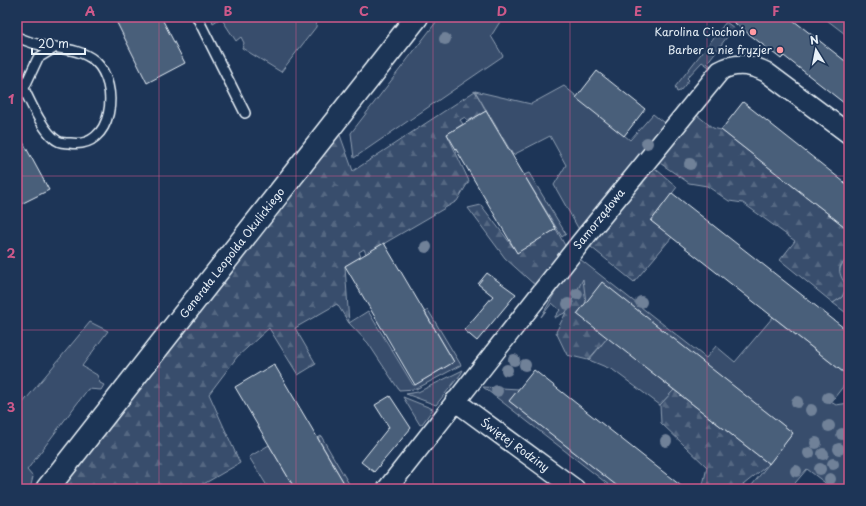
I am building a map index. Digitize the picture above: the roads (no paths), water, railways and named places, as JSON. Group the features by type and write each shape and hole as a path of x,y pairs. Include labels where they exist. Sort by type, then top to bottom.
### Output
{"main road":[{"name":"Generała Leopolda Okulickiego","path":"47,489 416,17"}],"street":[{"name":"Samorządowa","path":"387,489 581,242 720,71 732,66 743,65 752,66 766,72 849,134"},
{"name":"Świętej Rodziny","path":"455,401 575,489"}],"lane":[{"path":"197,17 245,113"},
{"path":"17,37 40,45 56,47 87,55 100,67 108,81 111,100 108,119 99,134 87,143 76,144 58,141 41,123 17,74"},
{"path":"24,88 38,58 56,47"}],"place":[{"name":"Karolina Ciochoń","path":"753,32"},
{"name":"Barber a nie fryzjer","path":"780,50"}]}
